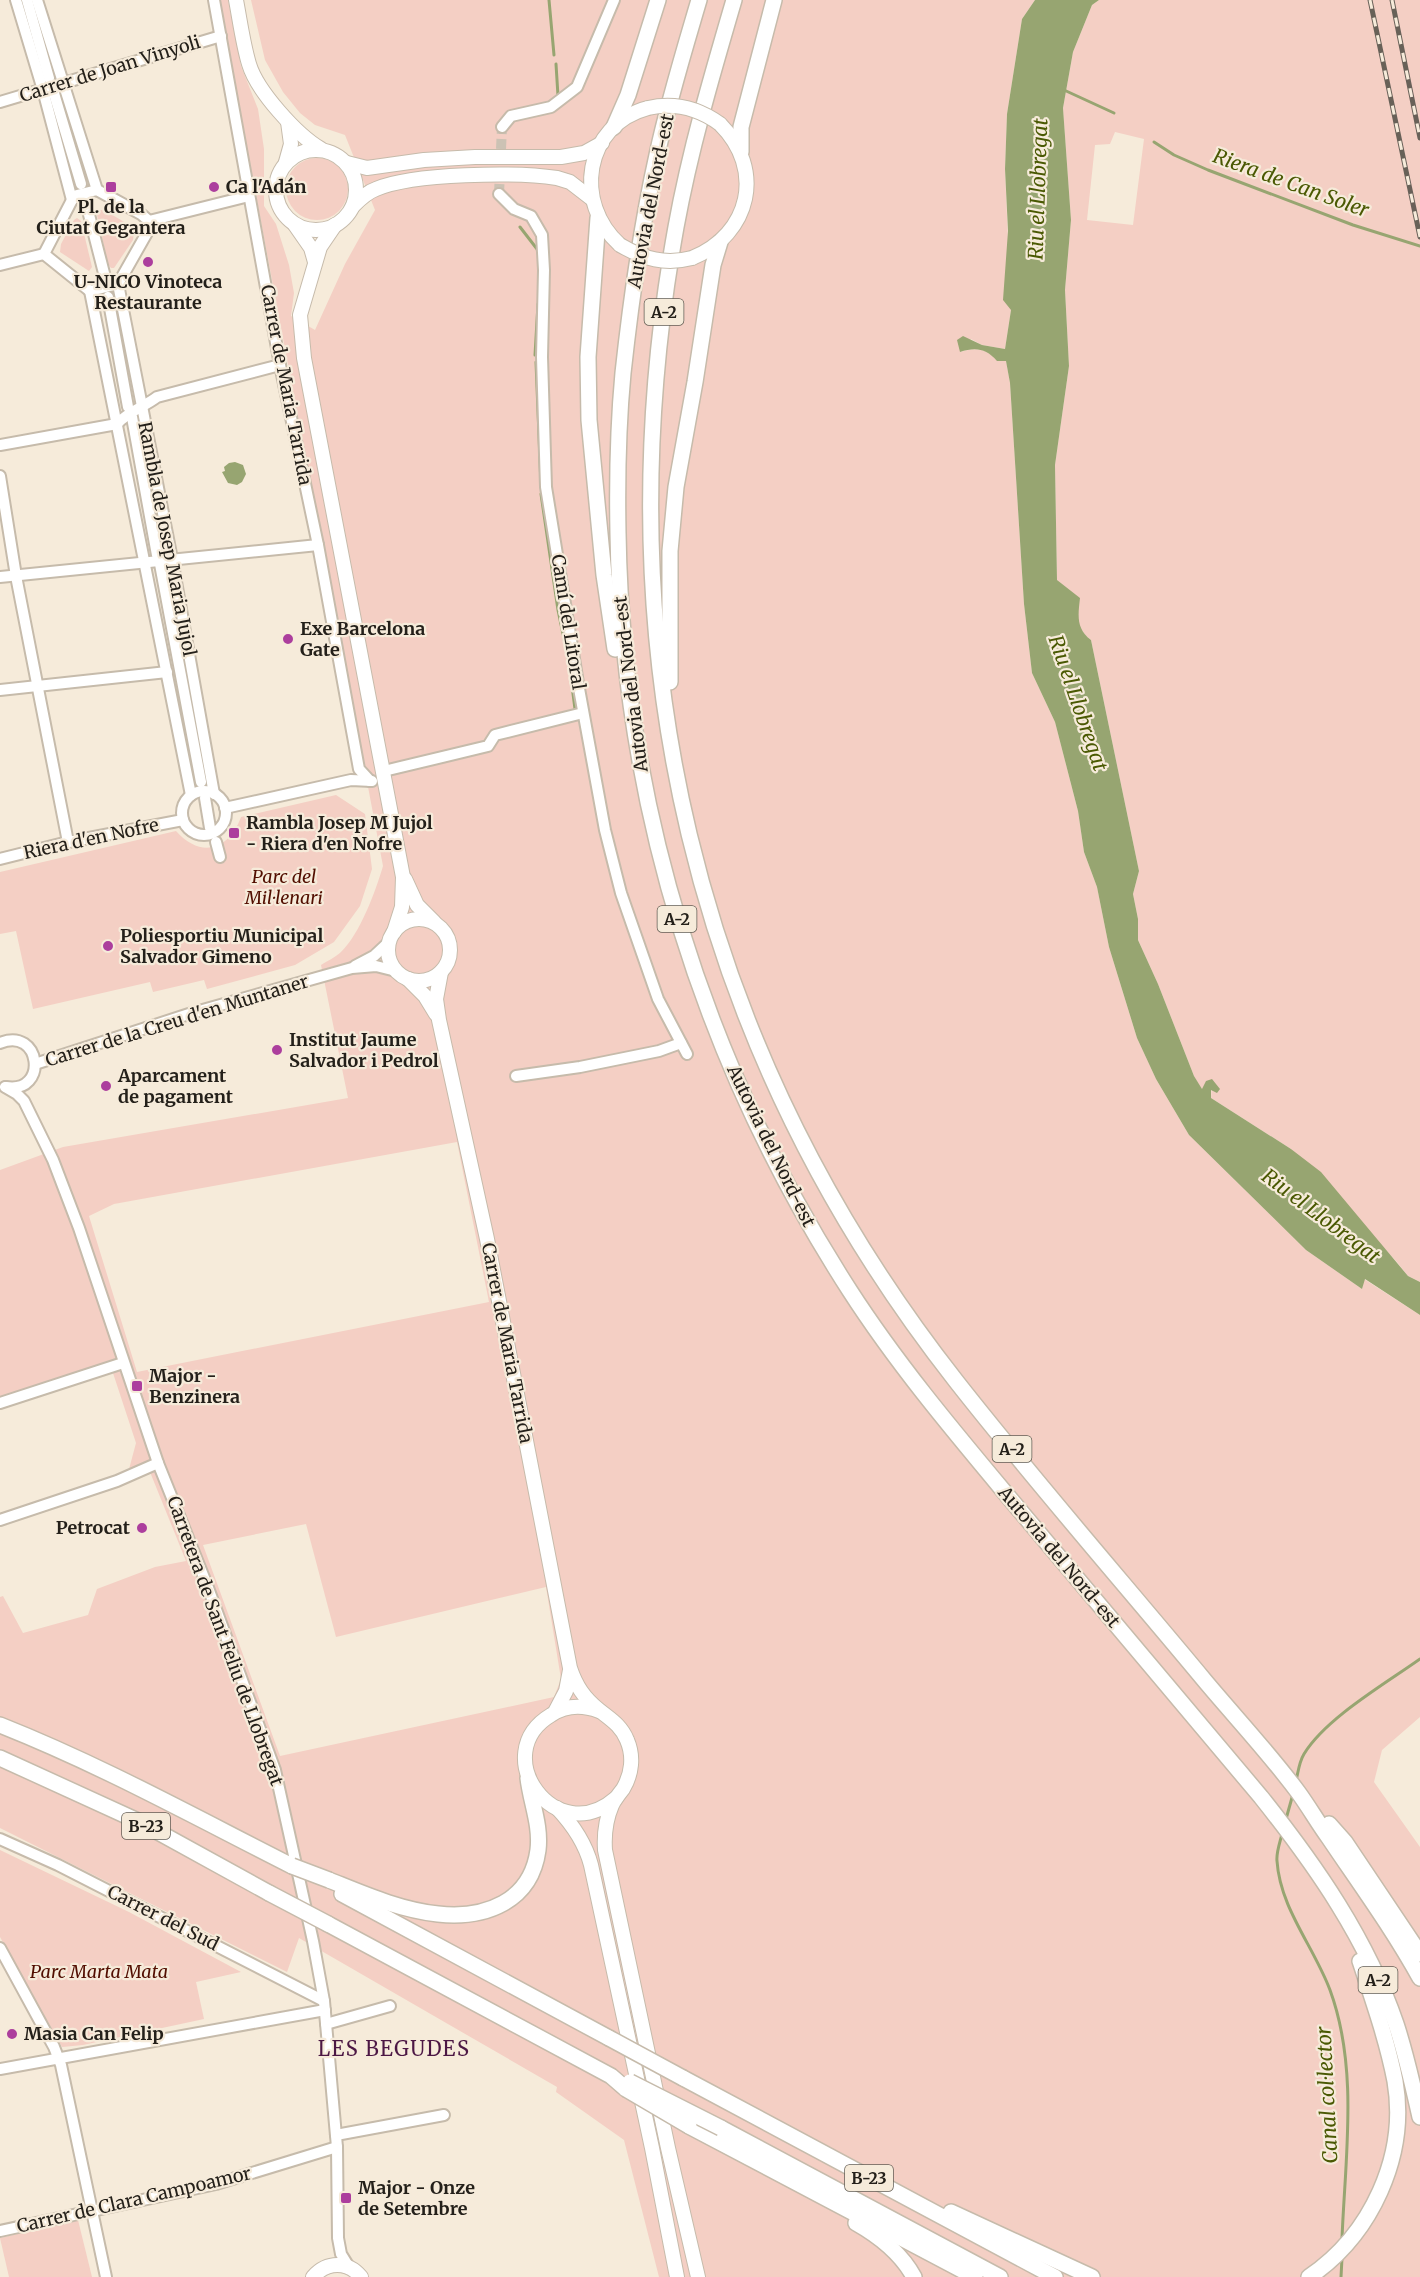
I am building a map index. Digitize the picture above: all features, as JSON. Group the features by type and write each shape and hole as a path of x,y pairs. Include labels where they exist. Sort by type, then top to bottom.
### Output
{"highway":[{"path":"614,127 628,95 658,0"},
{"name":"Autovia del Nord-est","path":"699,0 656,158 635,273 622,378 618,452 618,568 625,660 637,748 660,859 699,987 739,1087 778,1170 851,1294 927,1398 1305,1852 1345,1914 1372,1966 1396,2024 1420,2117"},
{"name":"Autovia del Nord-est","path":"734,0 704,101 678,218 664,304 656,390 650,500 654,619 670,745 700,880 731,977 754,1039 817,1172 848,1226 904,1312 958,1384 1339,1843 1420,1978"},
{"path":"741,153 741,127 774,0"},
{"path":"598,218 588,357 589,420 611,626 622,688 637,748"},
{"path":"670,745 670,551 673,509 712,265 720,242"},
{"name":"B-23","path":"0,1725 70,1754 153,1794 327,1883 609,2038 1055,2277"},
{"name":"B-23","path":"0,1758 140,1822 720,2135 1000,2277"},
{"path":"327,1883 380,1900 438,1914 474,1913 503,1905 526,1885 536,1864 539,1836 528,1778"},
{"path":"1339,1843 1420,1954"},
{"path":"1309,2277 1348,2244 1363,2225 1376,2203 1386,2177 1394,2140 1395,2082 1387,2046 1345,1914"},
{"path":"628,2085 689,2126 720,2135 799,2182 975,2277"},
{"path":"720,2135 786,2184 873,2233 899,2256 914,2277"},
{"path":"887,2188 973,2221 1092,2277"}],"main road":[{"path":"236,0 249,66 253,75 288,122 307,141 322,150 336,154 347,164 356,184 353,206"},
{"path":"665,105 683,106 698,111 720,124 731,136 741,153 747,177 746,194 738,219 720,242 710,250 692,258 667,262 656,261 637,255 620,245 603,227 598,218 592,199 591,173 602,143 614,127 634,112 665,105"},
{"path":"288,122 291,144 286,162 278,175 276,194 281,211 296,225 311,248 315,262"},
{"path":"347,164 368,168 424,160 475,157 570,157 584,153 602,143"},
{"path":"286,162 303,151 322,150"},
{"path":"296,225 315,230 335,225 346,217 364,195 385,185 431,178 474,176 558,178 570,182 592,199"},
{"name":"Carrer de Maria Tarrida","path":"335,225 322,242 315,262 300,315 301,338 403,877 402,907 391,937"},
{"name":"Carrer de Maria Tarrida","path":"403,877 417,904 435,924"},
{"path":"413,920 424,920 435,924 445,933 450,946 448,960 441,972 426,980 402,975 389,958 391,937 402,924 413,920"},
{"name":"Carrer de Maria Tarrida","path":"441,972 436,999 439,1020 487,1239 570,1668"},
{"name":"Carrer de Maria Tarrida","path":"402,975 424,996 439,1020"},
{"path":"555,1712 566,1691 570,1668"},
{"path":"557,1808 573,1813 589,1812 604,1806 624,1787 630,1772 631,1750 625,1735 619,1726 601,1712 579,1689 570,1668"},
{"path":"601,1712 578,1707 555,1712 540,1723 529,1740 525,1759 528,1778 542,1798 557,1808 573,1827 591,1865 652,2148 677,2277"},
{"path":"617,1796 606,1827 605,1850 668,2148 698,2277"},
{"path":"313,2277 329,2266 349,2267 361,2277"}],"street":[{"path":"16,0 81,184"},
{"path":"27,0 50,78"},
{"path":"37,0 97,190"},
{"name":"Carrer de Maria Tarrida","path":"214,0 280,365 318,545 359,769"},
{"path":"502,127 511,116 551,106 577,87 614,0"},
{"name":"Carrer de Joan Vinyoli","path":"0,102 48,90 221,36"},
{"path":"48,90 72,200"},
{"path":"0,265 44,254 72,200 77,195 97,190 141,214 149,221"},
{"name":"Camí del Litoral","path":"499,194 514,208 531,216 542,235 544,270 542,357 546,488 583,713 605,830 621,893 658,999 687,1054"},
{"path":"149,221 249,196"},
{"path":"85,199 106,281"},
{"path":"44,254 90,291 118,284 148,231 149,221"},
{"name":"Rambla de Josep Maria Jujol","path":"118,284 172,559 210,796 210,828"},
{"name":"Rambla de Josep Maria Jujol","path":"90,291 191,795"},
{"name":"Rambla de Josep Maria Jujol","path":"108,297 201,782"},
{"path":"0,445 117,424 122,417 157,397 280,365"},
{"path":"0,476 16,576 68,842"},
{"path":"0,577 318,545"},
{"path":"0,690 38,684 167,672"},
{"path":"225,808 351,780 370,781 488,746 495,735 583,713"},
{"path":"351,780 359,769 370,781"},
{"path":"202,790 210,796 223,801 226,816 223,825 211,834 204,835 191,831 183,820 183,806 191,795 202,790"},
{"name":"Riera d'en Nofre","path":"0,859 68,842 183,820"},
{"path":"216,842 220,856"},
{"name":"Carrer de la Creu d'en Muntaner","path":"352,968 376,954 391,937"},
{"name":"Carrer de la Creu d'en Muntaner","path":"35,1064 192,1013 352,968 376,966 402,975"},
{"path":"0,1043 14,1040 25,1044 33,1053 35,1064 24,1101"},
{"path":"516,1076 580,1067 659,1051 681,1043"},
{"path":"3,1086 17,1088 29,1081"},
{"name":"Carretera de Sant Feliu de Llobregat","path":"3,1086 24,1101 57,1170 79,1228 158,1462 210,1591 275,1770 325,2006 337,2147 338,2238 341,2254 349,2267"},
{"path":"0,1403 123,1363"},
{"path":"0,1520 117,1481 158,1462"},
{"name":"Carrer del Sud","path":"0,1839 86,1879 325,2006"},
{"path":"0,1948 58,2058 106,2277"},
{"path":"0,2069 325,2006"},
{"path":"326,2024 390,2006"},
{"path":"336,2135 444,2115"},
{"name":"Carrer de Clara Campoamor","path":"0,2231 216,2184 337,2147"},
{"name":"Carretera de Sant Feliu de Llobregat","path":"329,2266 338,2238"}],"green space":[{"path":"219,0 228,0 241,66 258,109 264,149 264,206 276,224 289,265 294,293 291,316 315,330 345,264 375,210 345,135 315,125 300,113 283,92 265,60 251,0 1035,0 1022,19 1007,114 1005,169 1011,310 1005,349 982,345 971,339 960,352 971,349 980,350 989,353 997,360 1006,360 1010,383 1024,604 1032,673 1055,722 1078,811 1084,852 1097,887 1109,947 1137,1038 1156,1079 1189,1135 1306,1250 1362,1289 1364,1279 1420,1315 1420,1717 1382,1750 1374,1782 1420,1847 1420,2277 659,2277 624,2140 556,2092 557,2087 299,1938 287,1972 0,1828 0,1597 3,1596 23,1633 88,1615 97,1589 155,1567 186,1561 150,1472 128,1473 136,1443 112,1370 0,1406 0,1170 63,1147 348,1098 321,965 341,952 355,934 372,899 383,866","holes":["457,1142 489,1302 137,1372 89,1216 114,1204","306,1524 336,1637 546,1587 561,1679 554,1697 280,1756 203,1545"]},
{"path":"1099,0 1420,0 1420,1282 1408,1276 1291,1149 1211,1098 1212,1079 1202,1090 1194,1076 1138,940 1138,919 1133,894 1139,871 1091,640 1085,635 1077,621 1057,580 1055,465 1069,366 1065,290 1071,220 1063,108 1073,52 1092,5","holes":["1115,132 1144,139 1133,225 1087,220 1095,145 1110,144"]},
{"path":"317,158 329,160 339,167 346,177 348,189 346,201 339,211 329,218 317,220 305,218 295,211 288,201 286,189 288,177 295,167 305,160"},
{"path":"99,210 104,210 131,226 134,231 133,240 114,268 108,264 97,215"},
{"path":"77,218 81,221 92,267 89,271 60,252 61,244"},
{"name":"Parc del Mil·lenari","path":"336,795 365,814 372,869 360,906 334,942 295,965 207,989 204,980 153,992 150,982 33,1009 16,931 0,934 0,872 176,831 185,840 195,845 204,848 213,847 229,837 241,817"},
{"name":"Parc Marta Mata","path":"0,1850 129,1912 241,1972 196,1982 204,2019 83,2045 62,2047 0,1937"},
{"path":"78,2220 92,2277 9,2277 0,2238"}],"water":[{"name":"Riu el Llobregat","path":"1035,0 1099,0 1092,5 1073,52 1063,108 1071,220 1065,290 1069,366 1055,465 1057,580 1080,598 1080,626 1091,640 1139,871 1133,894 1138,919 1138,940 1194,1076 1202,1089 1206,1081 1212,1079 1220,1089 1217,1093 1211,1090 1211,1098 1291,1149 1321,1172 1408,1276 1420,1282 1420,1315 1365,1279 1362,1289 1306,1250 1189,1135 1156,1079 1137,1038 1109,947 1097,887 1084,852 1078,811 1055,722 1032,673 1024,604 1010,383 1006,361 997,361 989,353 980,350 971,349 960,352 957,340 963,336 982,345 1005,349 1011,310 1003,300 1008,231 1005,169 1007,114 1022,19"},
{"path":"235,462 243,465 246,474 242,482 237,485 228,483 222,472 229,463"}],"waterway":[{"path":"549,0 554,55"},
{"path":"556,64 558,96"},
{"name":"Riera de Can Soler","path":"1064,90 1114,113"},
{"name":"Riera de Can Soler","path":"1154,142 1174,155 1208,170 1353,225 1420,246"},
{"path":"520,227 539,255"},
{"path":"535,355 538,304"},
{"path":"536,362 541,485"},
{"path":"541,494 575,709"},
{"name":"Canal col·lector","path":"1296,1781 1304,1754 1326,1727 1357,1702 1420,1659"},
{"name":"Canal col·lector","path":"1286,1819 1293,1794"},
{"name":"Canal col·lector","path":"1282,1834 1277,1858 1279,1878 1291,1911 1330,1990 1345,2051 1348,2114 1342,2239"},
{"name":"Canal col·lector","path":"1341,2277 1342,2258"}],"tunnel":[{"path":"499,194 502,127"}],"railway":[{"path":"1370,0 1420,237"},
{"path":"1392,0 1420,138"}],"place":[{"name":"Pl. de la Ciutat Gegantera","path":"111,187"},
{"name":"Ca l'Adán","path":"214,187"},
{"name":"U-NICO Vinoteca Restaurante","path":"148,262"},
{"name":"Exe Barcelona Gate","path":"288,639"},
{"name":"Rambla Josep M Jujol - Riera d'en Nofre","path":"234,833"},
{"name":"Poliesportiu Municipal Salvador Gimeno","path":"108,946"},
{"name":"Institut Jaume Salvador i Pedrol","path":"277,1050"},
{"name":"Aparcament de pagament","path":"106,1086"},
{"name":"Major - Benzinera","path":"137,1386"},
{"name":"Petrocat","path":"142,1528"},
{"name":"Masia Can Felip","path":"12,2034"},
{"name":"Major - Onze de Setembre","path":"346,2198"}],"district":[{"name":"LES BEGUDES","path":"394,2049"}]}
